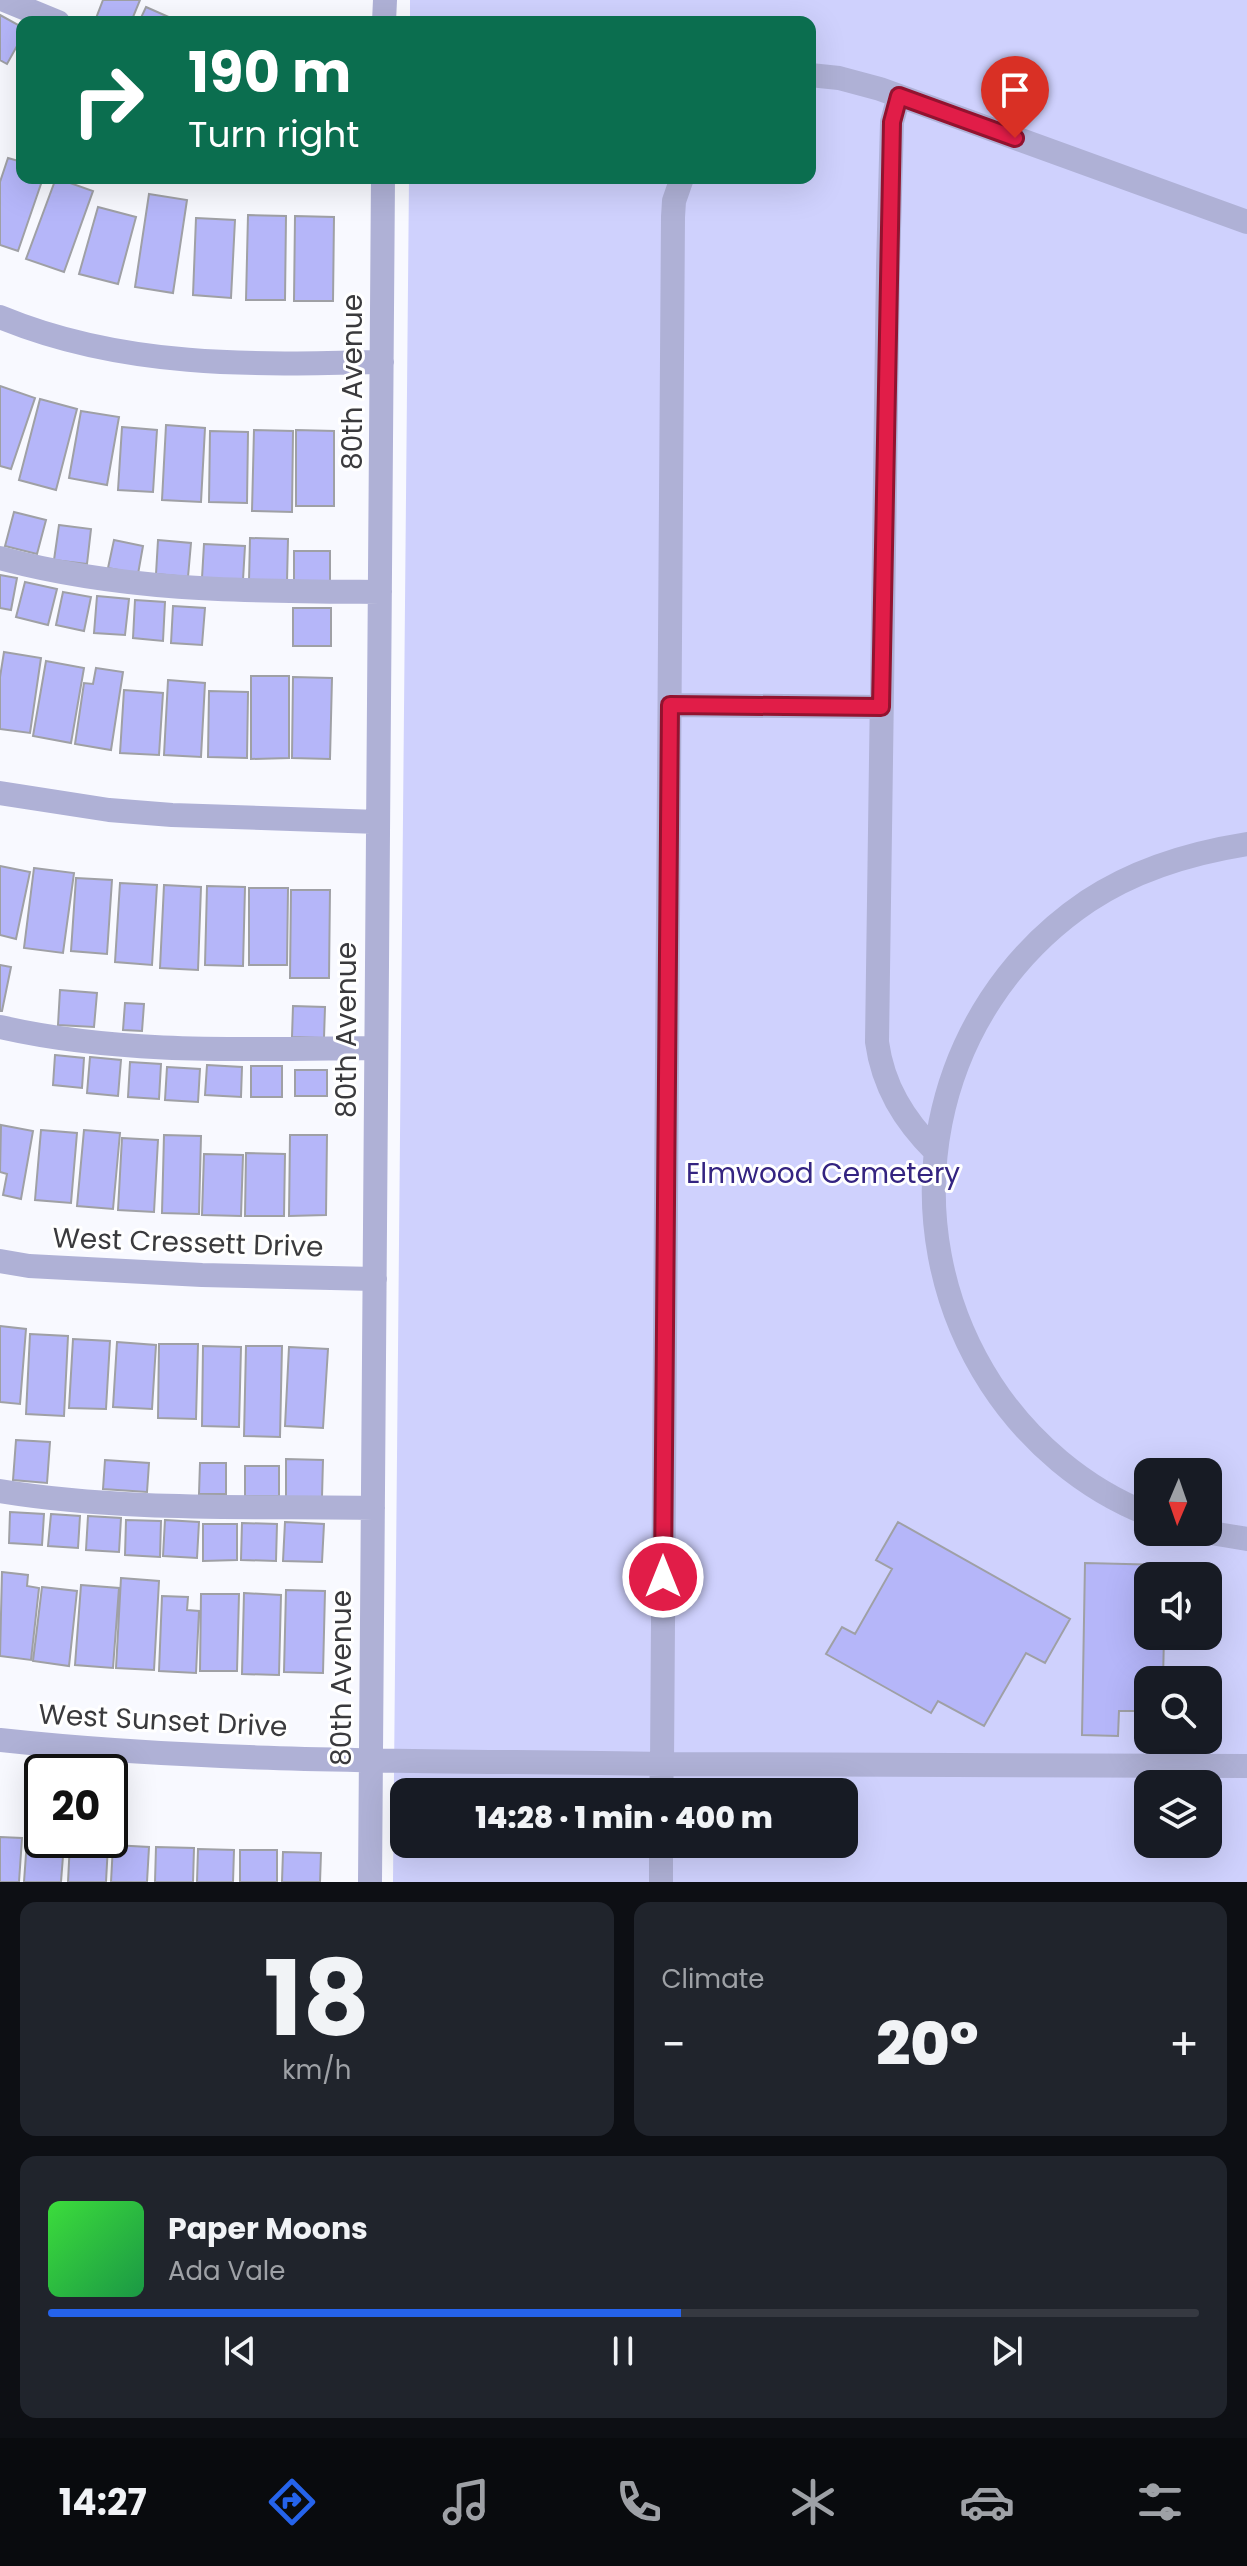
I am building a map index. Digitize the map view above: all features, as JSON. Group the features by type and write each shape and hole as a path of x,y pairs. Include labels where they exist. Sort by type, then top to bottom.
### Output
{"street":[{"path":"4,0 43,16"},
{"path":"816,76 839,78 899,96 1247,222"},
{"path":"899,96 892,122 891,149 877,1042 880,1066 891,1092 913,1128 935,1151"},
{"name":"80th Avenue","path":"370,1882 383,184"},
{"path":"662,1778 673,217 680,184"},
{"path":"0,317 62,339 138,356 267,365 382,362"},
{"path":"0,558 61,573 133,584 210,589 380,592"},
{"path":"670,705 881,707"},
{"path":"0,793 109,810 172,815 378,822"},
{"path":"1134,1507 1099,1489 1063,1464 1031,1434 1002,1400 978,1364 954,1310 936,1239 933,1195 935,1151 943,1109 973,1028 996,991 1054,927 1088,901 1126,879 1180,858 1247,844"},
{"path":"0,1027 48,1036 161,1047 376,1048"},
{"name":"West Cressett Drive","path":"0,1261 29,1266 128,1271 375,1279"},
{"path":"0,1491 85,1501 161,1505 373,1508"},
{"path":"1222,1535 1247,1539"},
{"name":"West Sunset Drive","path":"0,1740 206,1757 662,1764 1247,1766"},
{"path":"661,1858 661,1882"}],"green space":[{"name":"Elmwood Cemetery","path":"410,0 1247,0 1247,1882 393,1882 393,1858 858,1858 858,1778 394,1778 409,184 816,184 816,16 410,16"}],"building":[{"path":"103,0 140,0 133,16 97,16"},
{"path":"146,7 167,16 142,16"},
{"path":"0,15 16,24 16,48 7,64 0,60"},
{"path":"8,158 16,160 16,184 41,184 18,251 0,245 0,182"},
{"path":"54,184 73,184 93,191 64,272 26,259"},
{"path":"149,194 187,200 173,293 135,287"},
{"path":"98,207 136,217 118,284 79,274"},
{"path":"248,215 286,216 285,300 246,300"},
{"path":"295,216 334,217 333,301 294,301"},
{"path":"196,218 235,220 231,298 193,295"},
{"path":"0,386 35,398 11,469 0,466"},
{"path":"40,399 77,409 56,490 19,480"},
{"path":"81,411 119,417 107,485 69,478"},
{"path":"166,425 205,428 201,502 162,500"},
{"path":"122,427 157,430 153,492 118,490"},
{"path":"254,430 293,431 292,512 252,511"},
{"path":"296,430 334,431 334,506 296,506"},
{"path":"210,431 248,432 247,503 209,502"},
{"path":"14,512 46,520 37,554 5,546"},
{"path":"59,525 91,529 87,564 54,560"},
{"path":"250,538 288,539 287,582 249,581"},
{"path":"114,540 143,546 138,574 108,568"},
{"path":"158,540 191,543 188,577 156,574"},
{"path":"204,544 245,546 243,580 202,578"},
{"path":"294,551 330,551 330,581 294,581"},
{"path":"0,575 17,578 11,610 0,608"},
{"path":"25,582 57,589 48,625 16,617"},
{"path":"63,592 91,597 84,631 56,625"},
{"path":"97,596 129,599 125,635 94,633"},
{"path":"135,600 165,602 163,641 133,638"},
{"path":"173,606 205,608 202,645 171,643"},
{"path":"293,608 331,608 331,646 293,646"},
{"path":"4,652 41,658 30,733 0,729 0,677"},
{"path":"46,661 84,668 71,743 33,736"},
{"path":"96,668 123,672 111,750 75,744 84,683 93,684"},
{"path":"251,676 289,676 289,758 251,759"},
{"path":"293,677 332,678 330,759 292,758"},
{"path":"168,680 205,683 201,757 164,755"},
{"path":"124,690 163,693 159,755 120,753"},
{"path":"209,691 248,692 247,758 208,757"},
{"path":"0,866 30,872 16,939 0,935"},
{"path":"34,868 74,873 63,953 24,948"},
{"path":"76,878 112,880 107,954 71,951"},
{"path":"120,883 157,885 152,965 115,962"},
{"path":"164,885 201,887 198,970 160,968"},
{"path":"207,886 245,887 243,966 205,965"},
{"path":"249,888 288,888 287,965 249,965"},
{"path":"291,890 330,890 329,978 290,978"},
{"path":"0,965 11,967 2,1011 0,1011"},
{"path":"60,990 97,993 94,1027 58,1025"},
{"path":"125,1003 144,1004 142,1031 123,1030"},
{"path":"293,1006 325,1007 324,1038 292,1037"},
{"path":"55,1055 84,1058 82,1088 53,1085"},
{"path":"90,1057 121,1060 118,1096 87,1093"},
{"path":"130,1062 161,1064 159,1099 128,1097"},
{"path":"207,1065 242,1067 241,1097 205,1095"},
{"path":"251,1066 282,1066 282,1097 251,1097"},
{"path":"167,1067 200,1069 198,1102 165,1100"},
{"path":"295,1070 327,1070 327,1096 295,1096"},
{"path":"1,1125 33,1131 21,1199 3,1195 7,1174 0,1172"},
{"path":"41,1130 77,1133 71,1203 35,1200"},
{"path":"84,1130 120,1133 113,1209 77,1206"},
{"path":"164,1135 201,1136 199,1214 162,1213"},
{"path":"290,1135 327,1135 326,1215 289,1216"},
{"path":"122,1138 158,1140 154,1212 118,1210"},
{"path":"246,1153 285,1154 284,1216 245,1216"},
{"path":"204,1154 243,1155 241,1216 202,1215"},
{"path":"0,1326 26,1329 20,1404 0,1402"},
{"path":"30,1334 68,1336 64,1416 26,1414"},
{"path":"73,1339 110,1341 106,1409 69,1408"},
{"path":"117,1342 156,1345 152,1409 113,1407"},
{"path":"159,1344 198,1344 196,1419 158,1418"},
{"path":"203,1346 241,1347 239,1427 202,1426"},
{"path":"246,1346 282,1346 280,1437 244,1436"},
{"path":"289,1347 328,1349 323,1428 285,1426"},
{"path":"16,1440 50,1442 47,1483 13,1480"},
{"path":"286,1459 323,1460 322,1497 286,1497"},
{"path":"105,1460 149,1463 147,1492 103,1489"},
{"path":"200,1463 226,1463 226,1494 199,1494"},
{"path":"245,1466 279,1466 279,1496 245,1496"},
{"path":"10,1512 44,1514 42,1545 9,1543"},
{"path":"51,1514 80,1516 78,1548 48,1546"},
{"path":"88,1516 121,1518 119,1552 86,1550"},
{"path":"126,1520 161,1521 160,1557 125,1555"},
{"path":"165,1520 199,1522 197,1558 163,1556"},
{"path":"285,1522 324,1524 322,1562 283,1561"},
{"path":"898,1522 1070,1619 1045,1663 1026,1653 984,1726 938,1701 931,1713 826,1654 842,1627 855,1634 892,1569 876,1560"},
{"path":"242,1523 277,1524 276,1561 241,1560"},
{"path":"203,1524 237,1524 237,1560 203,1561"},
{"path":"1085,1563 1134,1564 1134,1650 1164,1650 1163,1666 1134,1666 1134,1711 1119,1711 1118,1736 1082,1735"},
{"path":"2,1572 28,1575 27,1586 39,1588 31,1660 0,1656"},
{"path":"121,1578 159,1581 154,1670 116,1668"},
{"path":"81,1585 119,1588 113,1668 75,1665"},
{"path":"42,1587 77,1591 69,1666 33,1661"},
{"path":"286,1590 325,1591 323,1673 284,1672"},
{"path":"244,1593 281,1595 279,1675 242,1674"},
{"path":"201,1594 239,1594 237,1671 200,1671"},
{"path":"162,1596 188,1597 187,1610 199,1611 196,1673 159,1671"},
{"path":"0,1837 22,1838 19,1882 0,1882"},
{"path":"128,1846 149,1847 147,1882 111,1882 112,1858 128,1858"},
{"path":"156,1847 194,1848 193,1882 155,1882"},
{"path":"198,1849 234,1850 233,1882 197,1882"},
{"path":"240,1850 277,1850 277,1882 240,1882"},
{"path":"283,1852 321,1853 320,1882 282,1882"},
{"path":"26,1858 63,1858 61,1882 24,1882"},
{"path":"69,1858 107,1858 106,1882 68,1882"}],"route":[{"path":"663,1577 670,705 881,707 892,122 899,96 1015,138"}]}
